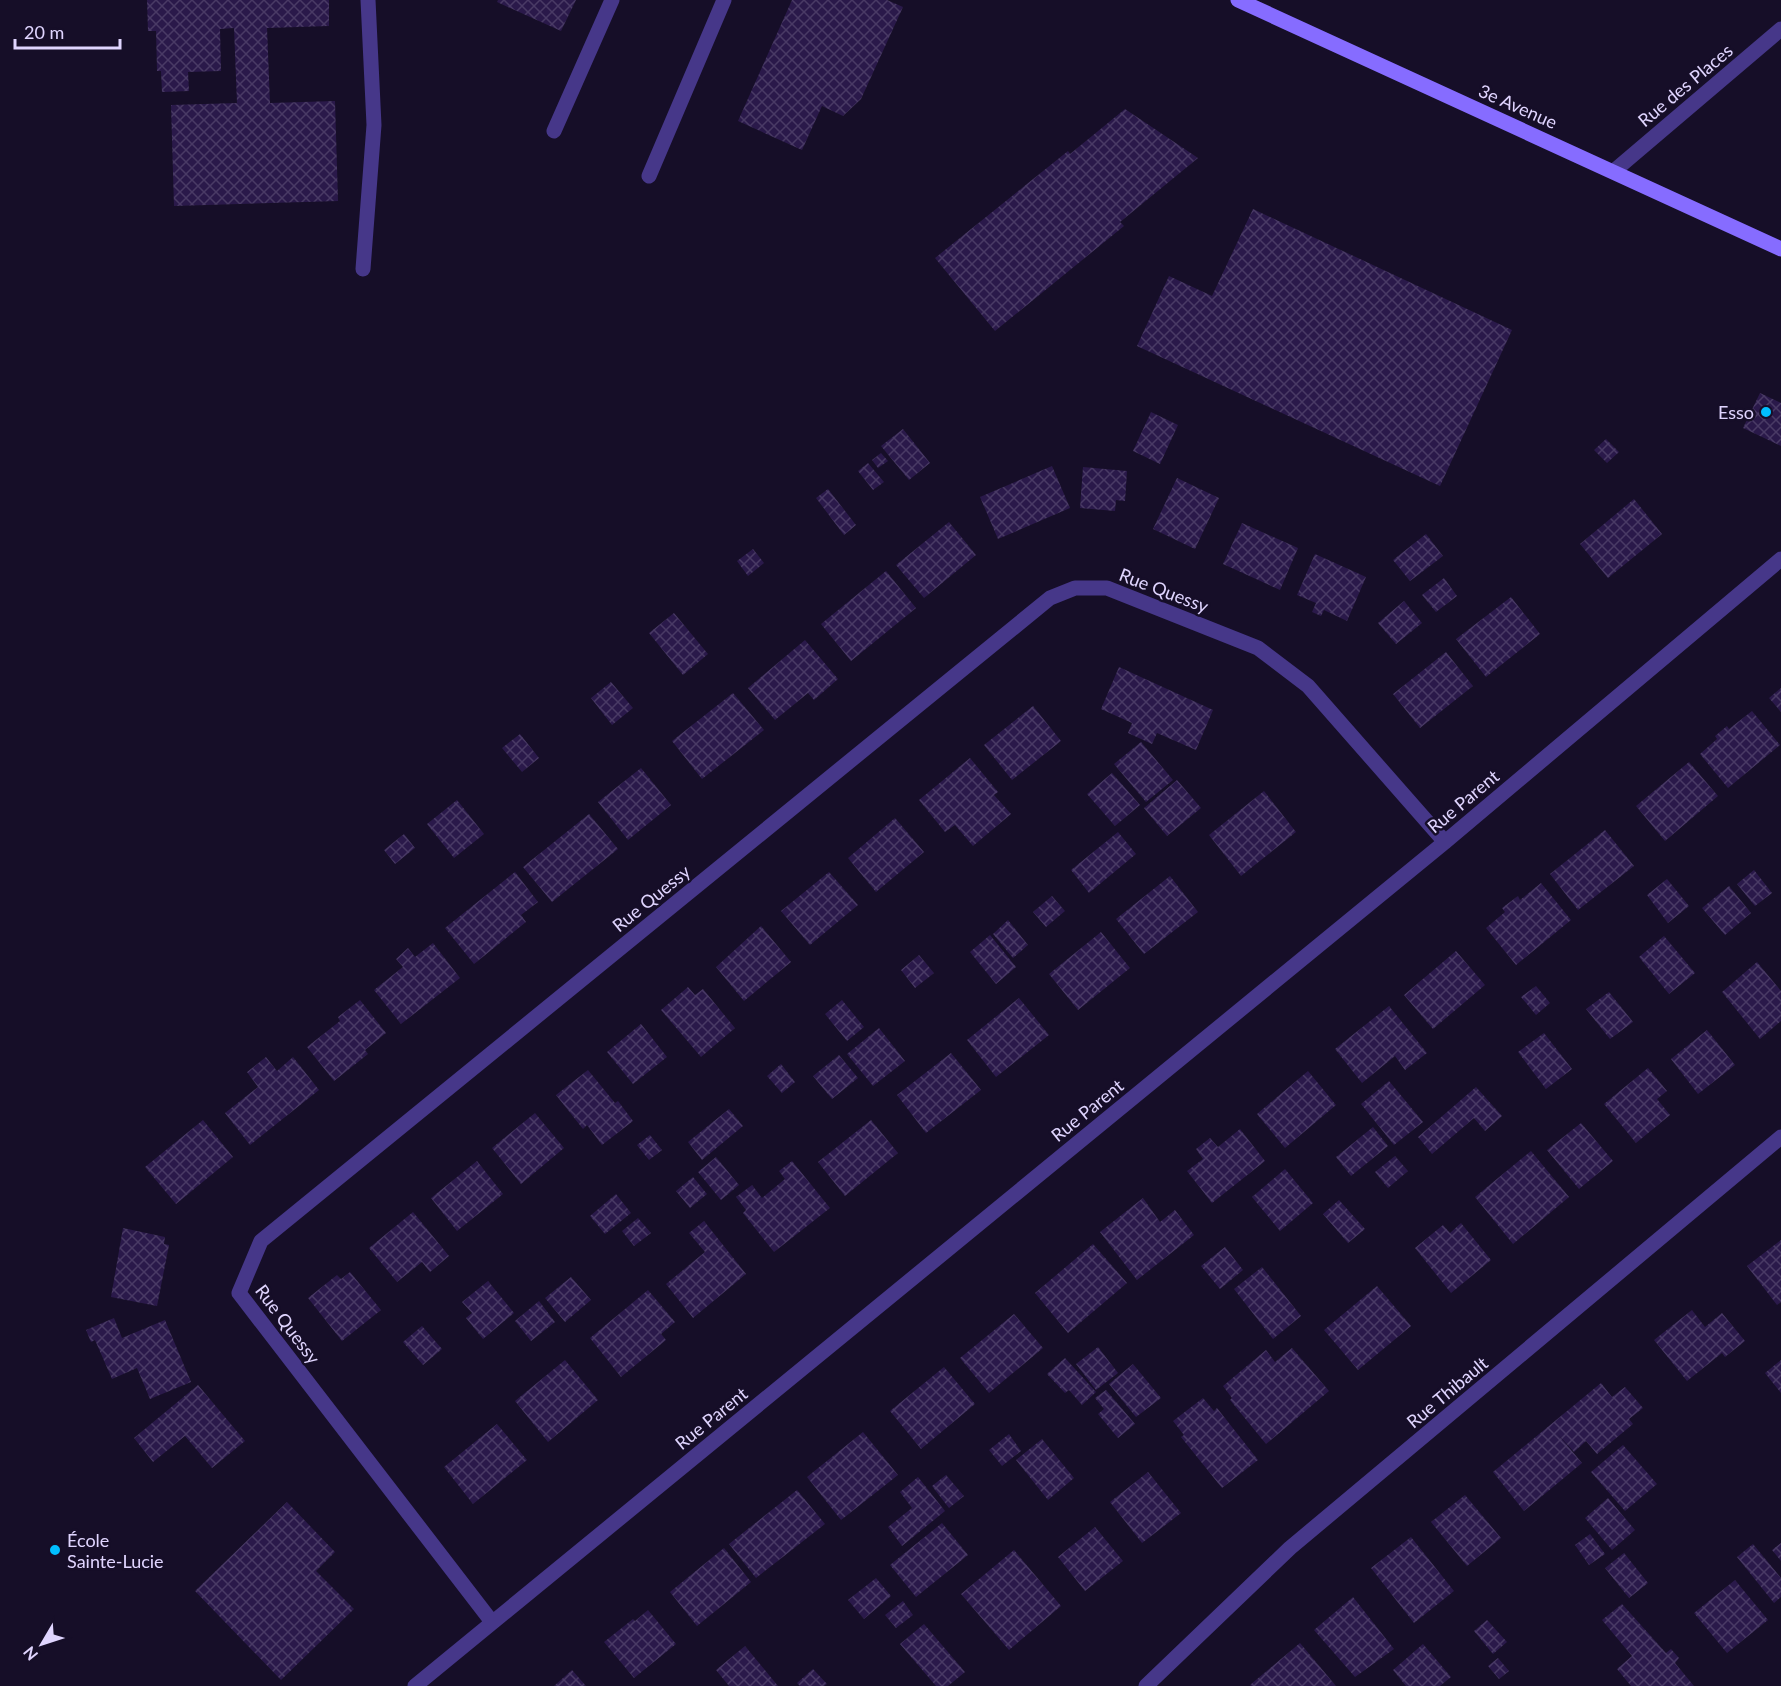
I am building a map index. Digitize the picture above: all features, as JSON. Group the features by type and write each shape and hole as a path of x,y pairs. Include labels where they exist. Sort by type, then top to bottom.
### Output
{"main road":[{"name":"3e Avenue","path":"1238,0 1781,249"}],"street":[{"path":"363,269 374,125 368,0"},
{"path":"554,131 612,0"},
{"path":"649,176 724,0"},
{"name":"Rue des Places","path":"1614,171 1781,29"},
{"name":"Rue Parent","path":"415,1686 1445,842 1781,559"},
{"name":"Rue Quessy","path":"492,1622 239,1293 261,1241 1050,598 1075,588 1107,588 1258,648 1308,686 1445,842"},
{"name":"Rue Thibault","path":"1146,1686 1290,1548 1781,1137"}],"building":[{"path":"147,0 329,0 329,26 267,28 270,103 335,101 338,201 174,206 171,105 237,103 234,28 220,29 221,71 188,72 189,91 162,92 161,71 157,71 156,31 148,31"},
{"path":"498,0 576,0 561,31 497,2"},
{"path":"792,0 887,0 903,7 861,99 843,116 822,106 802,150 738,121"},
{"path":"1125,109 1198,158 1120,222 1124,226 995,331 935,258 1068,151 1070,154"},
{"path":"1253,209 1512,330 1440,486 1137,346 1169,276 1212,296"},
{"path":"1760,393 1781,403 1781,446 1743,428"},
{"path":"1151,412 1178,425 1160,464 1133,451"},
{"path":"903,429 930,463 909,480 881,446"},
{"path":"1606,439 1619,452 1607,463 1594,450"},
{"path":"881,453 888,461 878,468 872,460"},
{"path":"868,463 884,482 873,490 858,471"},
{"path":"1052,466 1070,508 998,539 980,497"},
{"path":"1083,467 1127,471 1125,501 1116,500 1115,511 1080,508"},
{"path":"1177,478 1219,498 1195,549 1153,529"},
{"path":"828,489 856,525 844,535 816,498"},
{"path":"1634,499 1662,534 1608,578 1580,544"},
{"path":"949,522 976,555 924,598 896,565"},
{"path":"1242,523 1298,548 1280,590 1223,564"},
{"path":"1426,534 1443,556 1410,581 1393,560"},
{"path":"753,549 764,563 748,576 737,561"},
{"path":"1315,554 1366,577 1347,621 1324,610 1321,616 1312,612 1316,603 1297,595"},
{"path":"886,571 916,608 851,661 821,624"},
{"path":"1444,578 1457,596 1436,612 1422,595"},
{"path":"1511,597 1540,634 1486,677 1456,639"},
{"path":"1404,601 1422,623 1396,644 1378,623"},
{"path":"674,613 708,654 683,675 649,633"},
{"path":"805,640 838,679 814,700 808,693 775,720 748,688"},
{"path":"1446,652 1473,686 1420,728 1393,694"},
{"path":"1119,667 1213,710 1196,750 1157,733 1152,744 1128,733 1132,723 1101,709"},
{"path":"611,682 633,708 612,725 591,698"},
{"path":"1781,688 1781,712 1769,698"},
{"path":"733,693 764,730 702,779 672,741"},
{"path":"1033,706 1061,741 1012,780 984,745"},
{"path":"1752,711 1780,745 1728,788 1700,754 1717,739 1715,736 1727,726 1729,729"},
{"path":"520,734 539,758 522,772 502,748"},
{"path":"1141,742 1173,780 1146,802 1114,764"},
{"path":"970,758 998,792 994,795 1011,814 973,846 955,825 945,832 919,800"},
{"path":"1689,762 1718,796 1665,841 1636,806"},
{"path":"641,768 671,805 628,840 598,802"},
{"path":"1112,773 1140,805 1115,826 1087,794"},
{"path":"1177,780 1201,808 1167,836 1144,808"},
{"path":"1264,791 1296,832 1241,876 1209,835"},
{"path":"457,800 484,834 454,858 427,824"},
{"path":"589,814 618,849 552,902 523,867"},
{"path":"895,818 924,852 876,892 848,858"},
{"path":"1605,830 1634,866 1578,910 1550,874"},
{"path":"1118,832 1136,854 1089,893 1071,870"},
{"path":"404,834 415,848 395,864 384,850"},
{"path":"1754,870 1772,893 1755,906 1737,884"},
{"path":"515,872 538,902 521,915 526,922 474,964 445,928"},
{"path":"829,872 858,905 810,945 781,911"},
{"path":"1170,876 1198,912 1144,954 1116,919"},
{"path":"1667,879 1689,906 1668,923 1647,895"},
{"path":"1541,883 1571,920 1516,965 1486,928 1505,912 1502,908 1518,896 1520,900"},
{"path":"1729,886 1751,913 1725,935 1702,908"},
{"path":"1052,896 1065,911 1046,927 1033,912"},
{"path":"1008,920 1028,945 1013,958 993,934"},
{"path":"761,926 791,962 744,1001 716,967"},
{"path":"1101,932 1130,968 1078,1010 1049,974"},
{"path":"990,935 1016,967 996,984 970,952"},
{"path":"1664,936 1695,973 1669,994 1639,957"},
{"path":"433,943 460,978 401,1024 374,990 403,967 396,959 408,948 415,957"},
{"path":"1456,951 1485,985 1433,1029 1404,995"},
{"path":"919,955 934,973 915,988 901,970"},
{"path":"1757,962 1781,991 1781,1021 1760,1039 1722,992"},
{"path":"1536,986 1550,1003 1536,1015 1521,997"},
{"path":"688,987 695,995 703,989 735,1028 701,1057 661,1010"},
{"path":"1609,992 1633,1022 1610,1039 1586,1009"},
{"path":"1019,998 1049,1035 996,1077 967,1040"},
{"path":"360,1000 386,1033 365,1050 368,1054 334,1081 307,1047 340,1021 338,1017"},
{"path":"842,1000 864,1027 847,1041 825,1014"},
{"path":"1389,1006 1427,1053 1405,1070 1395,1056 1362,1083 1335,1049"},
{"path":"641,1024 667,1057 633,1084 607,1052"},
{"path":"879,1028 905,1061 873,1086 847,1054"},
{"path":"1707,1030 1735,1065 1698,1094 1671,1059"},
{"path":"1544,1033 1572,1069 1546,1089 1518,1052"},
{"path":"951,1053 981,1090 926,1133 897,1095"},
{"path":"839,1055 858,1078 832,1099 813,1076"},
{"path":"266,1057 277,1071 293,1057 319,1090 250,1145 225,1113 258,1087 247,1072"},
{"path":"781,1064 795,1082 782,1093 767,1076"},
{"path":"1648,1068 1667,1091 1657,1099 1670,1115 1636,1143 1604,1104"},
{"path":"588,1070 615,1103 618,1101 633,1121 602,1145 587,1125 583,1129 556,1095"},
{"path":"1308,1071 1336,1105 1285,1148 1257,1114"},
{"path":"1389,1081 1423,1122 1394,1145 1361,1104"},
{"path":"1476,1087 1502,1116 1485,1131 1474,1118 1432,1154 1418,1137"},
{"path":"729,1109 743,1126 702,1160 688,1142"},
{"path":"535,1113 564,1148 521,1184 492,1148"},
{"path":"203,1120 233,1157 176,1204 145,1167"},
{"path":"871,1120 898,1153 845,1196 818,1162"},
{"path":"1581,1123 1613,1161 1579,1189 1547,1150"},
{"path":"1373,1127 1388,1146 1351,1176 1336,1157"},
{"path":"1240,1129 1265,1161 1212,1203 1187,1171 1203,1159 1196,1149 1210,1138 1218,1147"},
{"path":"650,1135 662,1150 649,1160 637,1145"},
{"path":"1531,1151 1569,1197 1513,1244 1475,1197"},
{"path":"1395,1156 1408,1171 1388,1188 1375,1172"},
{"path":"716,1157 739,1185 721,1200 698,1172"},
{"path":"477,1161 503,1194 457,1231 431,1198"},
{"path":"792,1161 830,1208 774,1252 743,1213 746,1210 736,1197 752,1185 762,1198 785,1179 779,1171"},
{"path":"1285,1169 1313,1203 1280,1231 1252,1197"},
{"path":"693,1177 707,1194 690,1208 676,1191"},
{"path":"616,1194 631,1213 605,1234 590,1216"},
{"path":"1143,1198 1160,1222 1175,1210 1194,1235 1137,1280 1100,1232"},
{"path":"1339,1200 1365,1229 1348,1243 1323,1214"},
{"path":"413,1212 449,1256 430,1272 422,1262 397,1282 369,1248"},
{"path":"638,1218 651,1233 634,1246 622,1231"},
{"path":"704,1221 746,1274 693,1318 666,1284 705,1252 689,1233"},
{"path":"1461,1223 1491,1260 1451,1293 1415,1248 1443,1225 1450,1233"},
{"path":"123,1228 165,1237 164,1244 169,1245 157,1306 111,1297"},
{"path":"1781,1240 1781,1302 1777,1305 1747,1266"},
{"path":"1093,1244 1127,1283 1068,1333 1035,1293"},
{"path":"1225,1247 1243,1270 1220,1289 1201,1266"},
{"path":"1262,1267 1301,1316 1273,1339 1234,1289"},
{"path":"350,1272 381,1310 342,1341 308,1298 337,1275 341,1279"},
{"path":"571,1277 591,1300 565,1322 545,1298"},
{"path":"488,1281 514,1313 483,1339 466,1318 472,1313 462,1302"},
{"path":"1377,1286 1411,1326 1358,1370 1324,1330"},
{"path":"648,1290 675,1322 661,1334 666,1340 621,1377 590,1338"},
{"path":"539,1301 555,1322 531,1341 515,1321"},
{"path":"1692,1310 1705,1327 1722,1313 1745,1341 1725,1357 1722,1353 1687,1381 1654,1340"},
{"path":"1014,1314 1043,1348 989,1393 960,1358"},
{"path":"114,1318 122,1338 165,1320 191,1382 150,1399 137,1368 112,1379 95,1340 91,1342 86,1330"},
{"path":"422,1326 442,1349 423,1365 403,1342"},
{"path":"1098,1347 1118,1373 1096,1390 1076,1364"},
{"path":"1292,1348 1329,1391 1266,1444 1230,1400 1232,1398 1223,1386 1266,1350 1275,1362"},
{"path":"1065,1358 1096,1392 1082,1405 1069,1390 1065,1393 1047,1374"},
{"path":"565,1360 598,1400 548,1442 515,1401"},
{"path":"1781,1360 1781,1393 1765,1373"},
{"path":"1133,1364 1161,1398 1136,1417 1109,1384"},
{"path":"944,1367 975,1404 921,1449 890,1411"},
{"path":"1601,1383 1612,1397 1625,1387 1643,1408 1629,1419 1633,1424 1597,1454 1586,1441 1574,1452 1556,1432 1582,1463 1524,1511 1493,1472"},
{"path":"198,1385 245,1441 212,1468 185,1436 153,1462 134,1438"},
{"path":"1106,1390 1135,1424 1118,1438 1098,1414 1104,1409 1095,1398"},
{"path":"1203,1398 1214,1411 1217,1408 1258,1460 1222,1488 1181,1437 1184,1435 1173,1421"},
{"path":"497,1424 527,1460 473,1504 444,1467"},
{"path":"863,1432 898,1475 841,1520 807,1477"},
{"path":"1009,1434 1021,1451 1002,1466 989,1450"},
{"path":"1042,1439 1074,1478 1048,1500 1016,1460"},
{"path":"1623,1445 1657,1484 1625,1511 1591,1472"},
{"path":"1148,1472 1181,1513 1142,1543 1110,1502"},
{"path":"946,1475 964,1496 949,1508 932,1486"},
{"path":"918,1477 945,1511 902,1546 888,1527 912,1508 900,1492"},
{"path":"797,1490 825,1524 756,1578 729,1544"},
{"path":"1465,1495 1501,1538 1467,1566 1431,1522"},
{"path":"1608,1498 1635,1530 1612,1550 1585,1518"},
{"path":"287,1502 335,1552 316,1571 354,1609 281,1680 195,1591"},
{"path":"942,1523 968,1555 916,1597 890,1565"},
{"path":"1095,1527 1123,1561 1085,1591 1058,1557"},
{"path":"1590,1534 1605,1554 1589,1565 1575,1545"},
{"path":"1411,1537 1454,1591 1414,1623 1371,1568"},
{"path":"1781,1543 1781,1561 1772,1550"},
{"path":"1753,1544 1781,1578 1781,1597 1774,1603 1737,1557"},
{"path":"724,1548 751,1582 697,1626 670,1592"},
{"path":"1014,1550 1061,1606 1009,1650 961,1594"},
{"path":"1624,1553 1648,1583 1629,1598 1605,1568"},
{"path":"876,1578 891,1596 864,1619 848,1600"},
{"path":"1735,1580 1768,1620 1727,1653 1694,1613"},
{"path":"1353,1597 1394,1649 1355,1677 1314,1630"},
{"path":"903,1601 913,1615 896,1628 885,1615"},
{"path":"1622,1604 1666,1653 1671,1649 1679,1658 1675,1663 1694,1686 1631,1686 1617,1669 1632,1656 1602,1620"},
{"path":"648,1610 676,1644 634,1678 604,1642"},
{"path":"1487,1620 1507,1642 1493,1654 1474,1631"},
{"path":"924,1624 965,1672 948,1686 936,1686 900,1644"},
{"path":"1300,1643 1336,1686 1250,1685"},
{"path":"1423,1644 1451,1677 1440,1686 1406,1686 1393,1670"},
{"path":"745,1646 778,1686 729,1686 716,1670"},
{"path":"1498,1658 1509,1671 1499,1679 1488,1666"},
{"path":"813,1669 827,1684 800,1686 797,1683"},
{"path":"572,1670 586,1686 554,1686"}],"place":[{"name":"Esso","path":"1766,412"},
{"name":"École Sainte-Lucie","path":"55,1550"}]}
